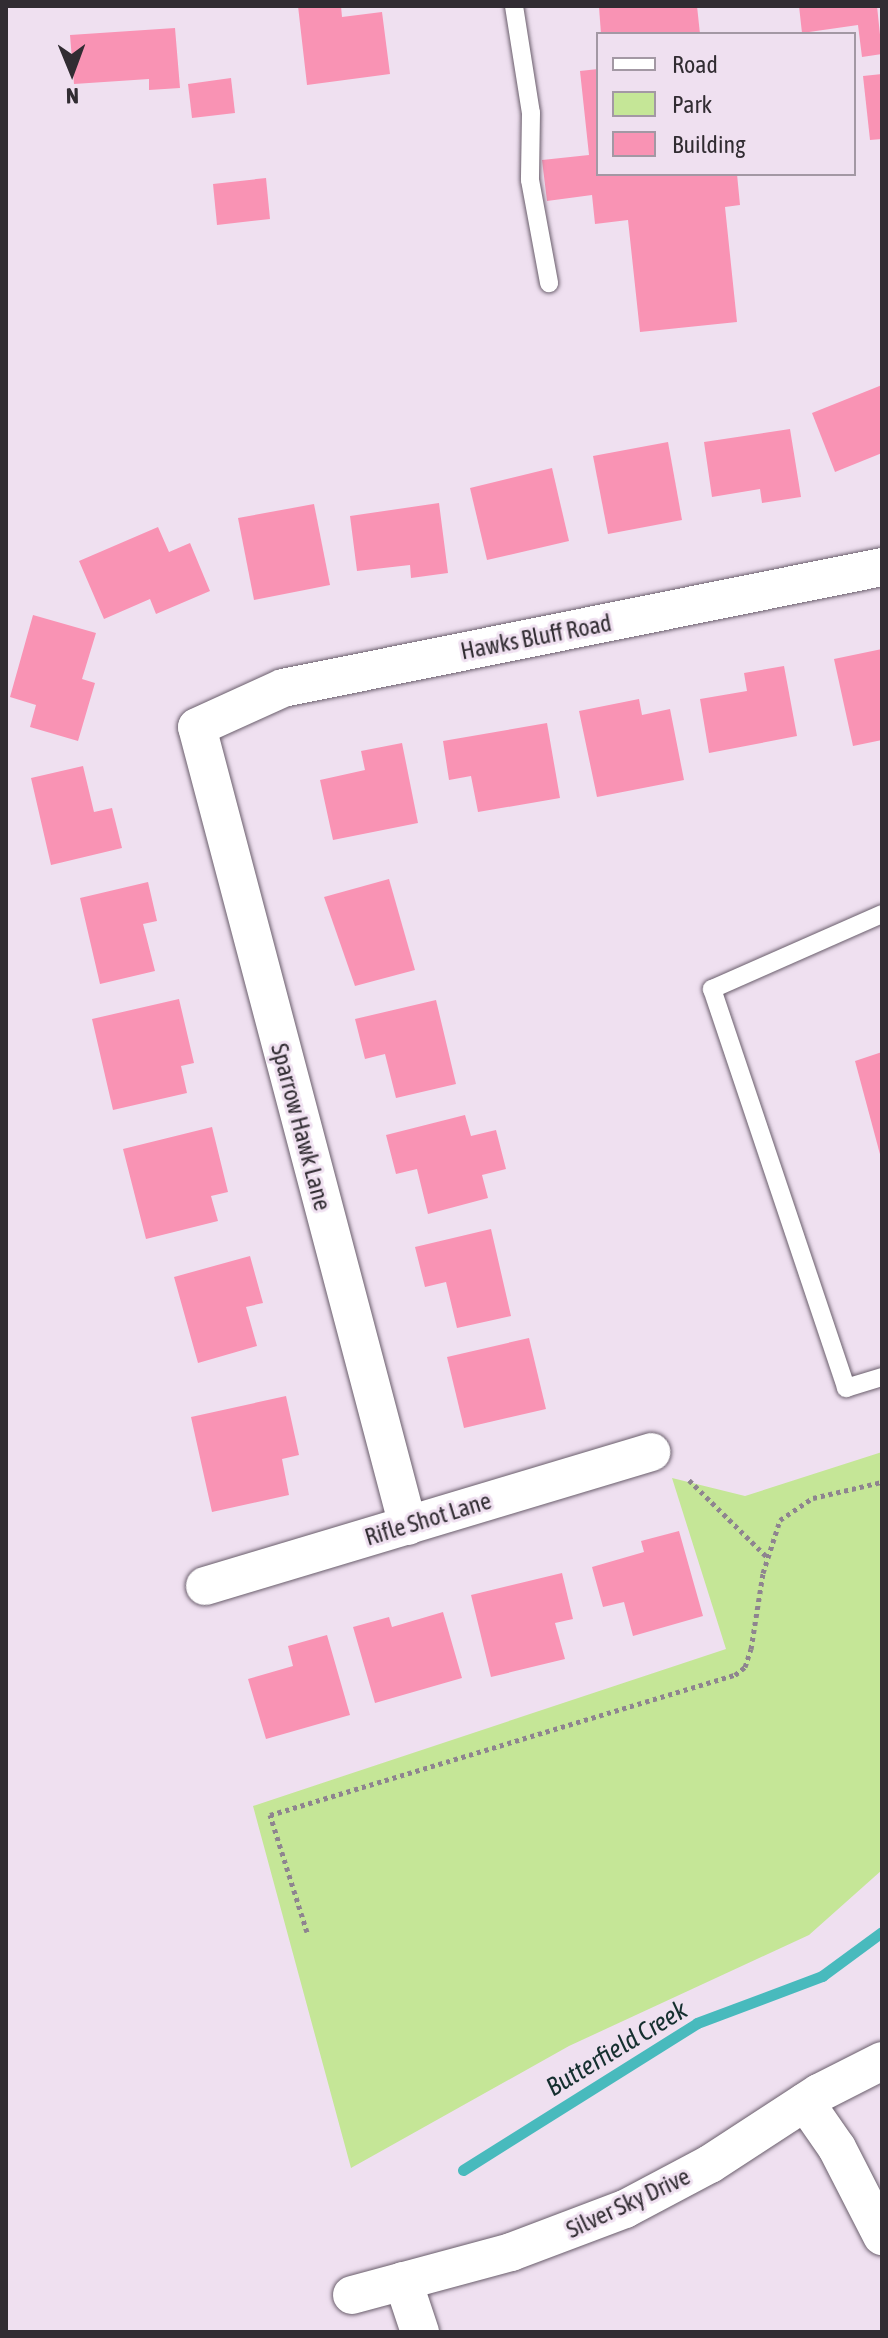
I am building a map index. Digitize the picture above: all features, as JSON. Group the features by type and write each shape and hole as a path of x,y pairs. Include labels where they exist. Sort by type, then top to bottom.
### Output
{"street":[{"name":"Hawks Bluff Road","path":"197,727 283,688 882,567"},
{"name":"Sparrow Hawk Lane","path":"197,727 408,1526"},
{"name":"Rifle Shot Lane","path":"205,1586 651,1452"},
{"name":"Silver Sky Drive","path":"352,2295 511,2252 625,2209 710,2164 805,2102 882,2061"},
{"path":"805,2102 837,2148 882,2236"},
{"path":"403,2281 420,2332"}],"lane":[{"path":"514,6 531,113 530,180 549,283"},
{"path":"882,914 712,989 846,1388 882,1377"}],"path":[{"path":"689,1480 767,1557"},
{"path":"307,1932 270,1815 735,1675 745,1667 751,1649 767,1557 780,1520 791,1509 813,1498 882,1482"}],"green space":[{"path":"882,1452 882,1870 809,1935 569,2046 351,2168 253,1806 726,1649 672,1478 745,1496"}],"building":[{"path":"298,6 341,6 342,17 382,12 390,74 307,85"},
{"path":"697,6 700,32 601,32 599,7"},
{"path":"799,6 877,6 882,54 862,57 858,25 802,32"},
{"path":"175,28 180,88 149,90 149,79 74,84 70,35"},
{"path":"596,69 596,176 737,176 740,205 725,207 737,322 640,332 628,220 595,224 592,195 547,201 542,160 589,155 580,71"},
{"path":"882,74 882,139 870,140 863,76"},
{"path":"231,78 235,113 192,118 188,84"},
{"path":"266,178 270,219 217,225 213,184"},
{"path":"882,385 882,453 835,472 812,413"},
{"path":"790,429 801,497 762,503 760,489 712,497 704,442"},
{"path":"668,442 682,520 608,534 593,456"},
{"path":"552,468 569,541 487,560 470,488"},
{"path":"439,503 448,573 411,578 410,565 357,571 350,516"},
{"path":"314,504 330,585 254,600 238,518"},
{"path":"158,527 169,552 190,543 210,591 156,614 150,599 104,619 79,561"},
{"path":"33,615 96,633 82,679 95,683 78,741 30,727 36,705 10,697"},
{"path":"882,649 882,740 853,746 834,659"},
{"path":"784,666 797,736 709,753 700,699 747,691 744,673"},
{"path":"639,699 642,715 670,709 684,780 597,797 579,711"},
{"path":"547,723 560,798 478,812 471,776 449,780 443,741"},
{"path":"402,743 418,823 333,840 320,780 365,770 361,751"},
{"path":"83,766 94,812 112,808 122,848 51,865 31,778"},
{"path":"389,879 415,970 355,986 324,897"},
{"path":"148,882 157,921 143,924 155,971 100,984 80,898"},
{"path":"179,999 194,1063 181,1066 187,1093 113,1110 92,1019"},
{"path":"436,1000 456,1084 396,1098 385,1054 365,1059 355,1019"},
{"path":"882,1052 882,1158 881,1158 855,1061"},
{"path":"465,1115 471,1136 496,1130 506,1169 482,1175 488,1198 428,1214 417,1169 396,1174 386,1135"},
{"path":"212,1127 228,1192 211,1196 218,1221 146,1239 123,1149"},
{"path":"491,1229 511,1316 457,1328 446,1282 425,1287 415,1247"},
{"path":"250,1256 263,1303 246,1307 257,1346 198,1363 174,1277"},
{"path":"529,1338 546,1409 464,1428 447,1357"},
{"path":"286,1396 299,1455 282,1459 289,1495 212,1512 191,1417"},
{"path":"679,1531 703,1616 633,1636 624,1602 603,1607 592,1567 644,1552 641,1541"},
{"path":"562,1573 573,1619 555,1623 565,1659 491,1677 471,1595"},
{"path":"443,1612 462,1678 375,1703 353,1627 389,1617 392,1627"},
{"path":"327,1635 350,1715 266,1739 248,1679 293,1666 288,1646"}],"waterway":[{"name":"Butterfield Creek","path":"463,2170 697,2023 822,1976 882,1932"}]}
